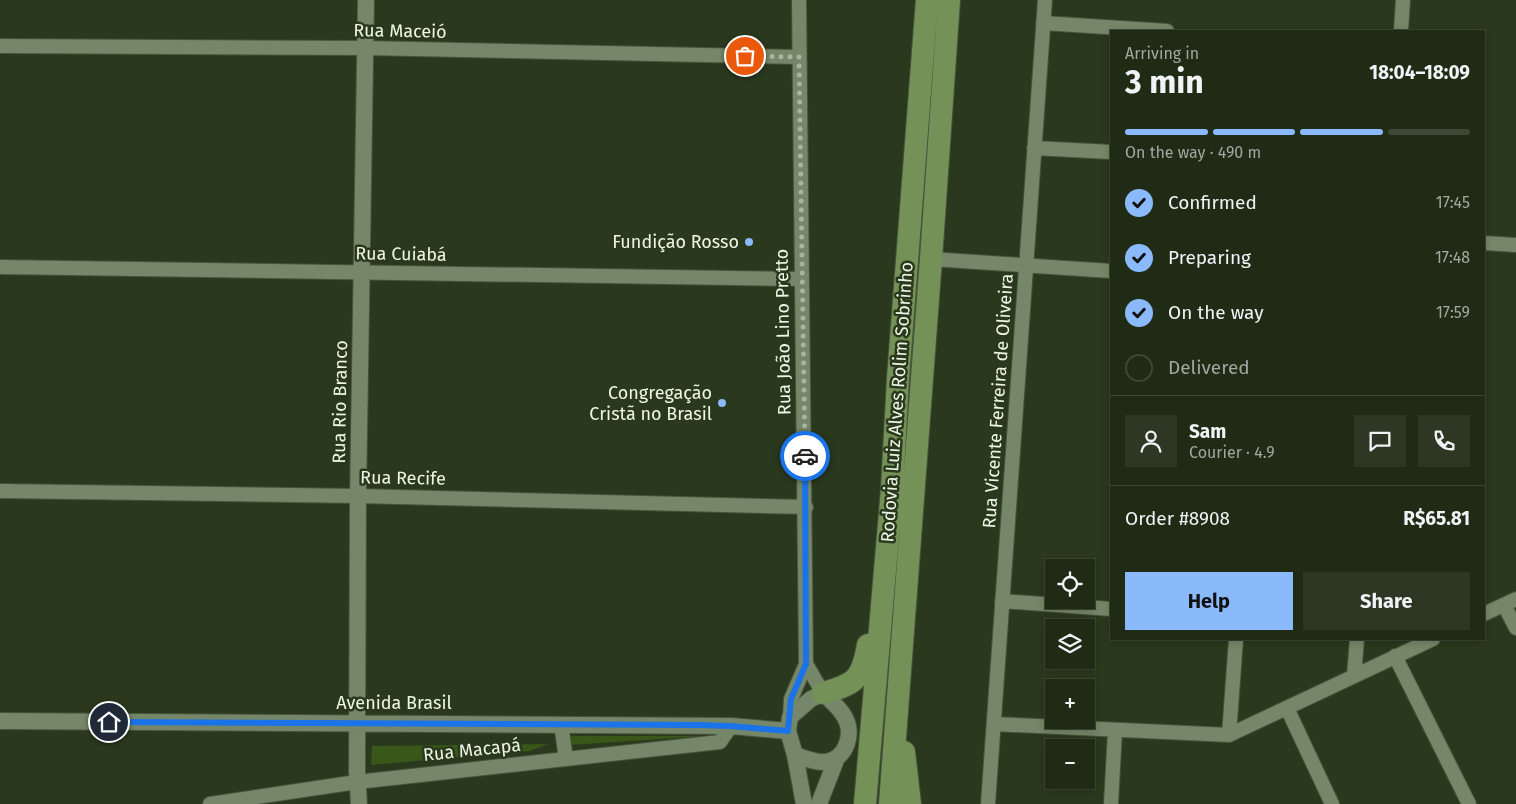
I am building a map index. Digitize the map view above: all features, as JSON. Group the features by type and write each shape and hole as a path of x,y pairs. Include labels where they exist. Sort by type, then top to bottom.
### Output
{"highway":[{"name":"Rodovia Luiz Alves Rolim Sobrinho","path":"865,804 927,0"},
{"name":"Rodovia Luiz Alves Rolim Sobrinho","path":"890,804 932,259 949,0"},
{"path":"823,693 850,684 860,674 865,663 872,629 882,596"},
{"path":"897,722 905,754 910,804"}],"street":[{"name":"Rua Rio Branco","path":"359,804 357,782 358,496 366,0"},
{"name":"Rua João Lino Pretto","path":"799,0 806,507 806,664 791,699 789,724 804,804"},
{"name":"Rua Vicente Ferreira de Oliveira","path":"988,804 1045,0"},
{"path":"1401,30 1403,0"},
{"path":"1043,23 1152,30"},
{"name":"Rua Maceió","path":"0,46 365,48 799,57"},
{"path":"1034,148 1110,152"},
{"path":"1485,243 1516,245"},
{"path":"932,259 1110,271"},
{"name":"Rua Cuiabá","path":"0,267 802,278"},
{"name":"Rua Recife","path":"0,491 358,496 806,507"},
{"path":"1002,601 1110,609"},
{"path":"1485,614 1510,602 1516,628"},
{"path":"1229,736 1236,640"},
{"path":"1354,676 1357,640"},
{"path":"994,724 1229,736 1431,640"},
{"path":"1395,656 1469,804"},
{"path":"806,664 823,693 845,717 849,726 848,739 844,750 836,760 819,804"},
{"path":"789,724 811,699 823,693"},
{"path":"1287,708 1332,804"},
{"name":"Avenida Brasil","path":"0,721 731,726 789,724"},
{"path":"561,724 566,759"},
{"name":"Rua Macapá","path":"210,804 357,782 720,742 731,726"},
{"path":"1111,804 1116,731"},
{"path":"795,755 816,762 836,760"}],"green space":[{"path":"568,736 706,736 569,745"},
{"path":"548,744 530,751 371,765 372,746"}],"way so far":[{"path":"745,56 799,57 805,456"}],"place":[{"name":"Fundição Rosso","path":"749,242"},
{"name":"Congregação Cristã no Brasil","path":"722,403"}],"route":[{"path":"109,722 697,725 788,731 791,699 806,664 805,456"}]}
